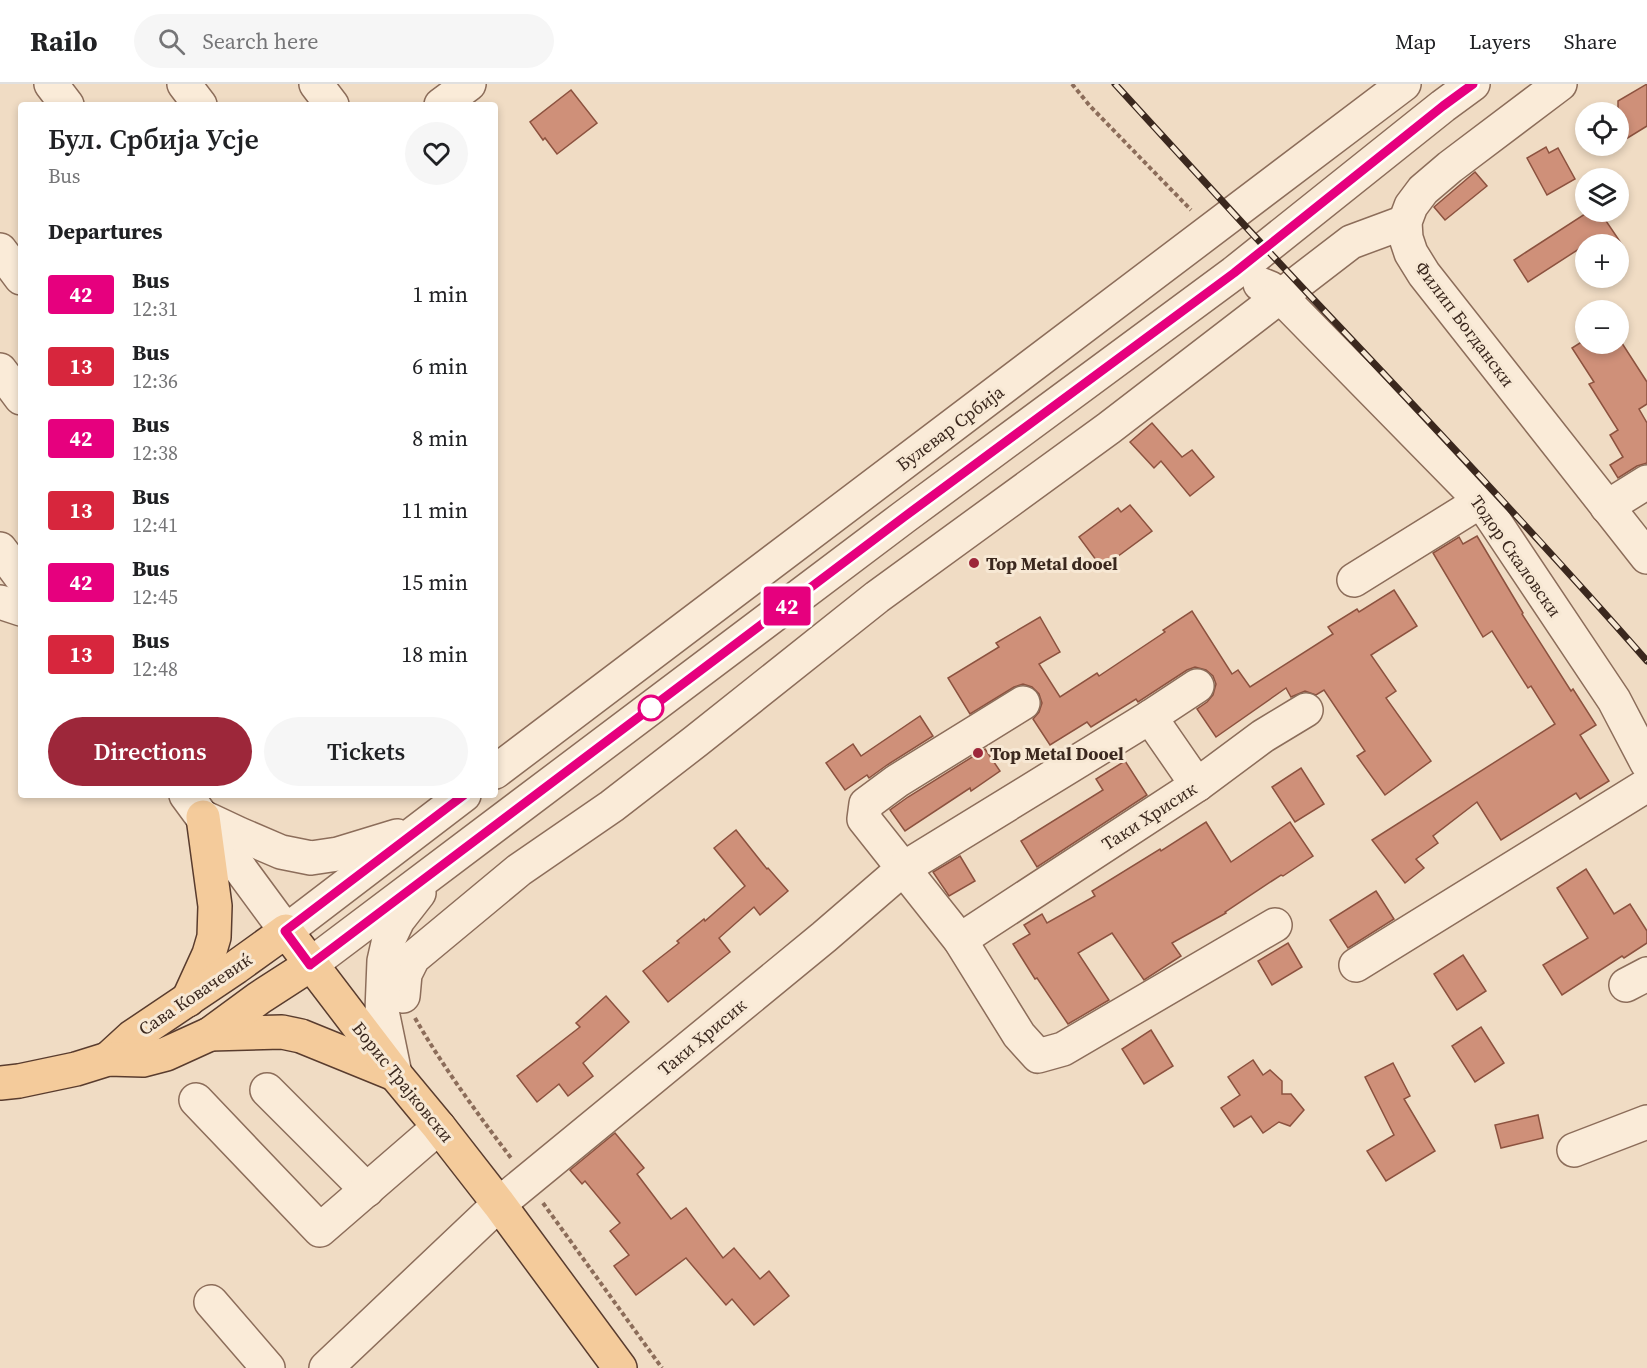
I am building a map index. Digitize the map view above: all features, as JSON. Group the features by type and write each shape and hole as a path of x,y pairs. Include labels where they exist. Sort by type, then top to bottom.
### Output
{"main road":[{"path":"188,1000 209,954 214,937 215,906 194,806"},
{"name":"Борис Трајковски","path":"285,931 395,1074 500,1204 620,1368"},
{"name":"Сава Ковачевиќ","path":"108,1059 132,1037 285,931"},
{"name":"Сава Ковачевиќ","path":"0,1083 76,1070 108,1059 143,1060 166,1054 210,1034 259,998 310,965"},
{"path":"210,1034 282,1032 301,1036 395,1074"}],"street":[{"path":"51,84 65,102"},
{"path":"184,84 198,102"},
{"path":"316,84 330,102"},
{"path":"445,102 469,84"},
{"name":"Булевар Србија","path":"498,770 1404,84"},
{"path":"310,965 904,517 1234,273 1473,84"},
{"path":"403,996 405,974 413,958 519,870 621,799 877,597 1109,428 1279,295 1351,242 1405,222 1411,206 1423,190 1560,84"},
{"name":"Филип Богдански","path":"1405,222 1408,245 1424,274 1647,557"},
{"path":"0,250 18,274"},
{"name":"Тодор Скаловски","path":"1234,273 1270,288 1279,295 1480,501 1614,700 1647,763"},
{"path":"0,370 18,394"},
{"path":"1607,507 1647,482"},
{"path":"1354,580 1480,501"},
{"path":"0,602 18,608"},
{"name":"Таки Хрисик","path":"326,1368 500,1204 904,868 1197,686"},
{"path":"1023,703 897,781 866,804 864,819 960,940 1019,1035 1038,1056 1063,1049 1275,925"},
{"name":"Таки Хрисик","path":"960,940 1197,784 1263,736 1306,710"},
{"path":"1150,717 1197,784"},
{"path":"1356,965 1647,785"},
{"path":"285,931 460,798"},
{"path":"194,806 238,834 281,852 311,858 381,842 422,826"},
{"name":"Борис Трајковски","path":"194,806 285,931"},
{"path":"395,1074 382,1011 384,962 389,939 398,920 439,868"},
{"path":"267,1090 366,1190"},
{"path":"196,1100 320,1230 439,1127"},
{"path":"1574,1150 1647,1122"},
{"path":"211,1302 268,1368"}],"path":[{"path":"1072,84 1090,106 1211,230"}],"building":[{"path":"1647,84 1647,126 1629,137 1629,102 1618,101"},
{"path":"571,90 597,123 557,154 530,122"},
{"path":"1546,147 1549,153 1558,148 1575,179 1547,195 1527,158"},
{"path":"1475,172 1487,186 1445,220 1434,207"},
{"path":"1575,220 1607,222 1615,234 1575,234 1575,252 1528,282 1514,260"},
{"path":"1576,354 1629,354 1647,382 1647,404 1639,409 1647,423 1647,463 1637,466 1618,478 1610,465 1623,457 1610,435 1618,430 1589,384 1594,382"},
{"path":"1152,423 1182,457 1192,450 1214,477 1190,496 1161,461 1154,468 1130,442"},
{"path":"1130,505 1152,531 1102,568 1079,537 1118,508 1121,512"},
{"path":"1477,536 1522,614 1571,691 1573,689 1596,725 1580,735 1609,781 1580,799 1576,793 1501,840 1477,802 1433,836 1438,843 1416,859 1424,868 1405,883 1372,840 1555,724 1531,686 1528,688 1492,631 1483,637 1433,553 1459,537 1463,544"},
{"path":"1394,590 1417,626 1371,655 1396,691 1386,698 1431,761 1385,795 1357,756 1365,751 1324,690 1316,695 1305,691 1291,697 1286,688 1216,737 1197,709 1213,695 1216,684 1213,676 1206,670 1195,667 1138,702 1136,699 1091,727 1087,722 1050,745 1033,719 1042,703 1039,694 1032,687 1023,684 1014,687 970,714 948,678 999,647 996,643 1040,617 1060,652 1039,664 1060,697 1097,673 1099,676 1192,611 1232,674 1238,670 1250,687 1333,634 1328,627 1357,609 1359,612"},
{"path":"920,716 933,736 869,778 867,775 845,790 826,763 853,744 861,756"},
{"path":"985,749 1000,771 905,831 890,810"},
{"path":"1125,761 1147,795 1037,867 1021,841 1103,790 1096,779"},
{"path":"1301,768 1324,804 1295,822 1272,787"},
{"path":"1206,822 1231,862 1290,822 1313,856 1226,913 1172,943 1181,956 1144,980 1112,933 1078,953 1109,1000 1068,1024 1013,944 1030,934 1024,925 1042,914 1047,923 1095,896 1092,891"},
{"path":"736,830 788,891 760,915 754,907 719,938 730,952 668,1002 643,971 745,886 714,848"},
{"path":"960,856 975,881 949,896 933,872"},
{"path":"1586,869 1614,914 1630,904 1647,931 1647,943 1624,958 1622,956 1562,995 1543,965 1588,938 1557,888"},
{"path":"1376,891 1394,919 1348,948 1330,920"},
{"path":"1288,943 1302,967 1272,985 1258,961"},
{"path":"1463,955 1486,991 1457,1010 1434,974"},
{"path":"606,996 629,1022 583,1063 593,1076 568,1096 559,1084 537,1102 517,1076 580,1027 576,1023"},
{"path":"1481,1027 1504,1063 1475,1082 1452,1046"},
{"path":"1151,1030 1173,1066 1144,1084 1122,1049"},
{"path":"1253,1060 1263,1075 1270,1070 1282,1081 1282,1094 1291,1094 1304,1110 1290,1126 1279,1122 1263,1133 1251,1116 1234,1127 1221,1108 1240,1095 1228,1077"},
{"path":"1393,1063 1410,1096 1404,1099 1435,1151 1386,1181 1367,1151 1394,1135 1365,1077"},
{"path":"1538,1115 1543,1138 1501,1148 1495,1125"},
{"path":"615,1133 644,1168 637,1174 671,1219 686,1208 723,1258 734,1248 760,1279 769,1271 789,1296 754,1325 732,1299 726,1305 686,1258 636,1295 614,1266 629,1255 610,1231 620,1223 585,1181 582,1184 570,1170"}],"railway":[{"path":"1115,84 1264,247 1524,524 1647,661"}],"bus line":[{"name":"42","path":"460,798 285,931 310,965 904,517 1234,273 1473,84"}],"place":[{"name":"Top Metal dooel","path":"974,563"},
{"name":"Top Metal Dooel","path":"978,753"}]}
